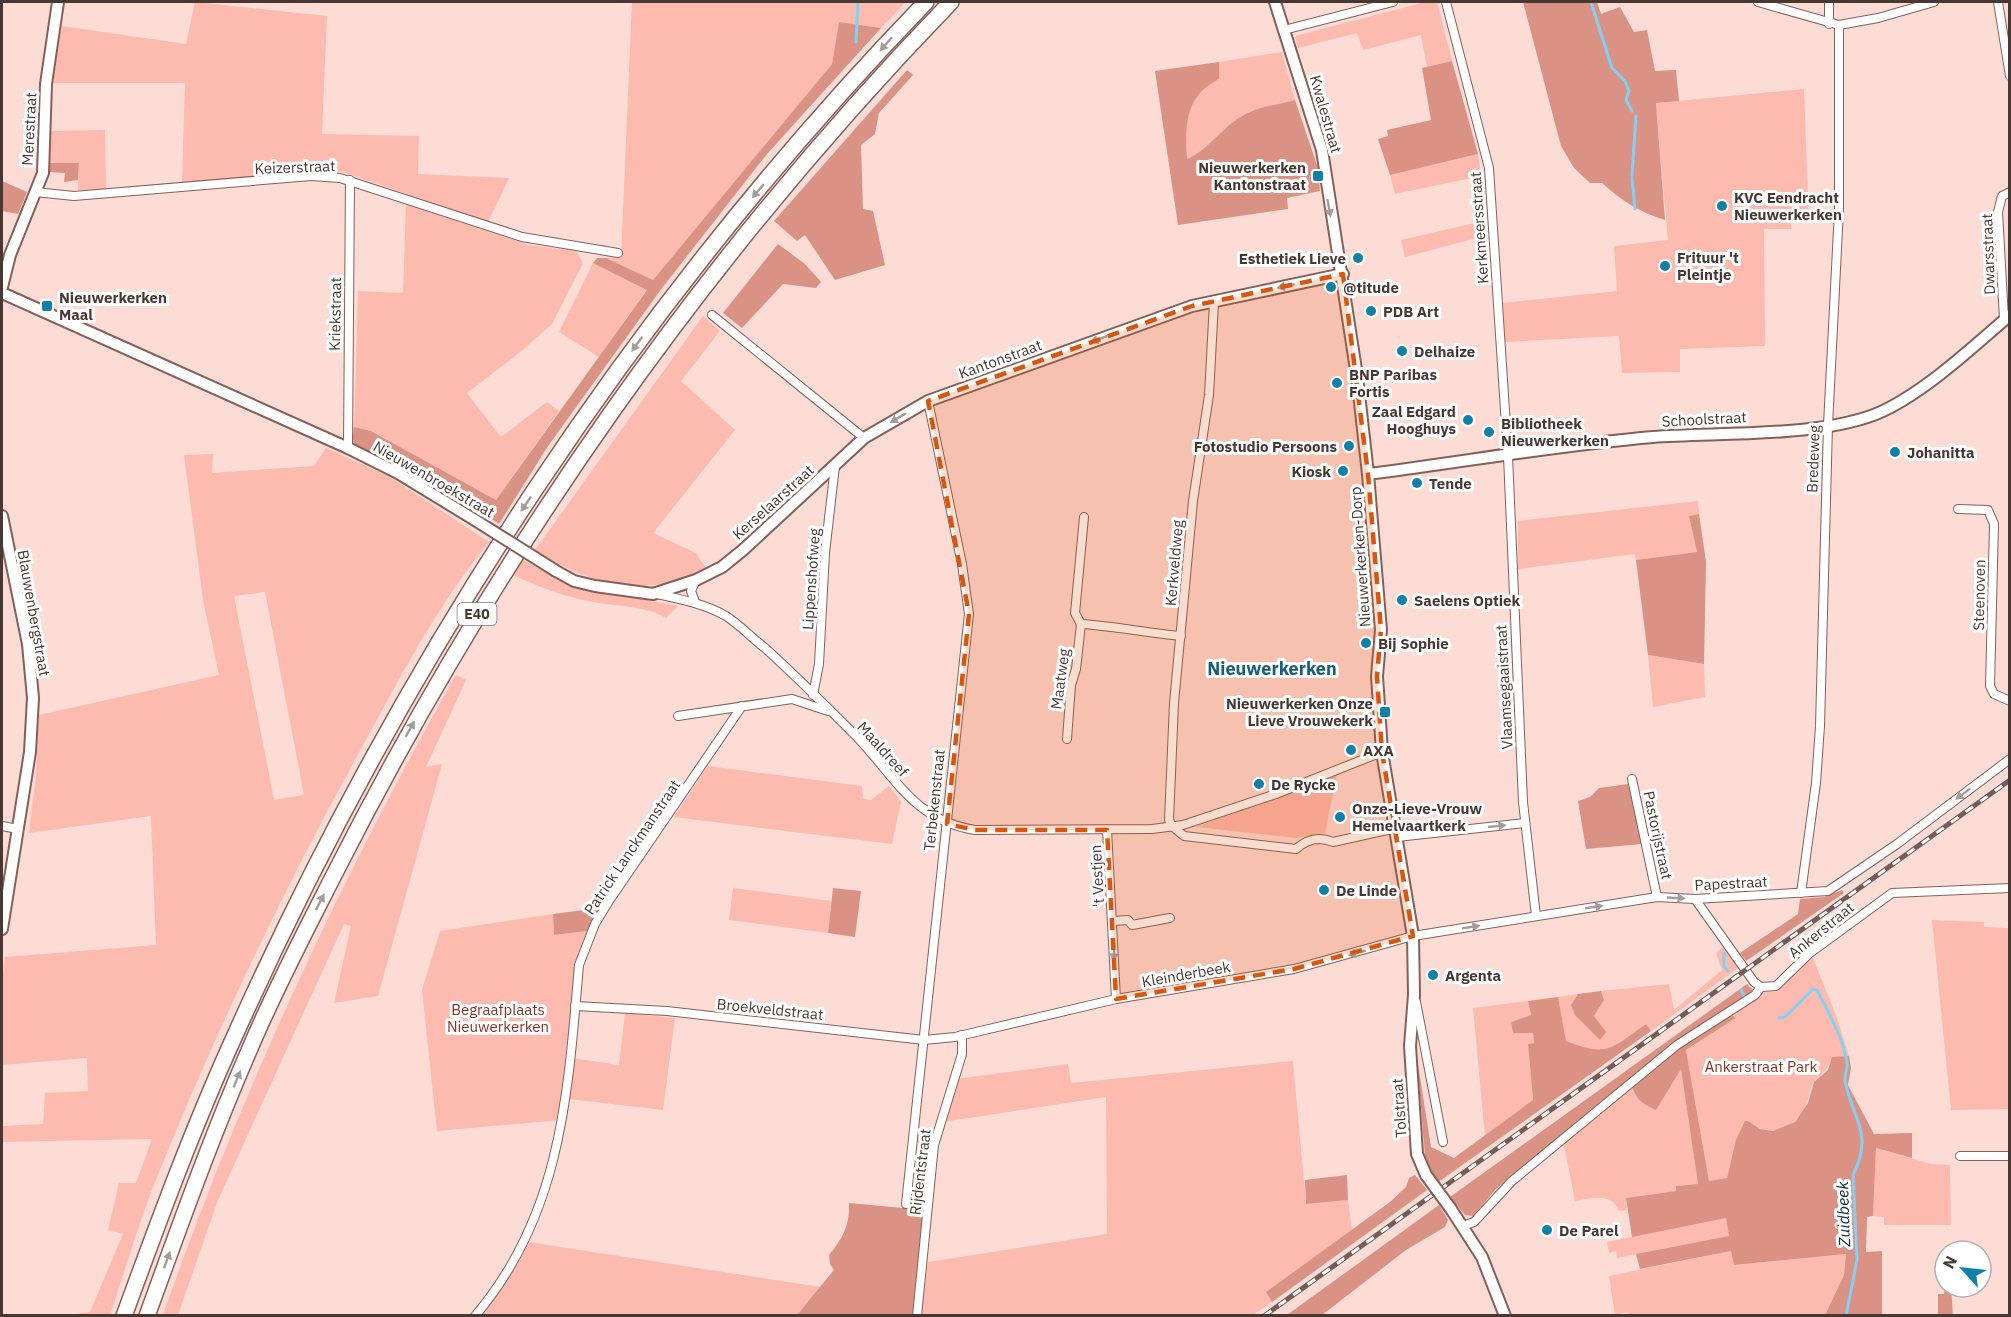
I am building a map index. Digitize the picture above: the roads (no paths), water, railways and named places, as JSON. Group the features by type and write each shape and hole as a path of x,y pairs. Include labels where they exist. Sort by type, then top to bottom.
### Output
{"highway":[{"name":"E40","path":"124,1316 180,1163 239,1024 292,911 421,670 491,556 642,337 801,138 926,2"},
{"name":"E40","path":"147,1316 203,1161 252,1044 302,937 376,791 437,681 504,569 579,457 657,349 738,245 815,151 904,50 951,2"}],"street":[{"name":"Merestraat","path":"2,287 6,258 42,173 46,84 58,2"},
{"name":"Kwalestraat","path":"1275,2 1322,150 1331,218 1343,274"},
{"path":"1284,30 1393,2"},
{"name":"Kerkmeersstraat","path":"1446,2 1489,168 1508,456"},
{"path":"1758,2 1839,25 1878,18 1934,2"},
{"path":"1829,2 1829,24"},
{"path":"1998,2 2010,76"},
{"name":"Bredeweg","path":"1801,893 1816,783 1820,726 1828,425 1839,210 1839,25"},
{"name":"Keizerstraat","path":"35,192 74,196 311,176 350,180 522,237 618,253"},
{"name":"Kriekstraat","path":"348,448 350,180"},
{"name":"Dwarsstraat","path":"2007,317 1998,212 2002,196 2010,192"},
{"name":"Kantonstraat","path":"864,438 928,401 1192,306 1343,274"},
{"name":"Nieuwerkerken-Dorp","path":"1343,274 1368,474 1381,630 1377,676 1382,752 1397,832"},
{"name":"Nieuwenbroekstraat","path":"2,293 348,448 398,473 574,581 695,602 726,616 783,664 829,711"},
{"name":"Kerkveldweg","path":"1172,826 1169,820 1172,732 1193,501 1209,395 1214,302"},
{"path":"712,315 864,438"},
{"name":"Schoolstraat","path":"1368,474 1651,437 1828,425 1883,411 1940,372 2007,317"},
{"name":"Terbekenstraat","path":"906,1204 969,614 960,553 928,401"},
{"name":"Kerselaarstraat","path":"653,594 696,580 722,567 864,438"},
{"name":"Vlaamsegaaistraat","path":"1508,456 1525,823 1536,916"},
{"name":"Lippenshofweg","path":"813,695 819,664 825,554 835,466"},
{"name":"Steenoven","path":"1958,509 1988,510 1994,524 1990,686 1994,694 2010,701"},
{"name":"Blauwenbergstraat","path":"2,516 28,644 33,698 30,752 2,929"},
{"name":"Maatweg","path":"1066,739 1071,685 1076,669 1081,624 1075,613 1084,517"},
{"path":"695,602 691,591 696,580"},
{"path":"1081,624 1128,627 1141,633 1180,636"},
{"name":"Maaldreef","path":"678,716 792,699 829,711 857,738 910,800 947,824 975,830 1107,830 1172,826 1276,794 1382,752"},
{"name":"Patrick Lanckmanstraat","path":"475,1316 514,1260 535,1216 554,1162 563,1122 579,965 596,924 742,706"},
{"name":"Papestraat","path":"1413,936 1657,897 1695,899 1828,891 1897,844 2010,759"},
{"name":"Pastorijstraat","path":"1632,779 1657,897"},
{"path":"1397,832 1525,823"},
{"path":"2,826 18,829"},
{"name":"Maaldreef","path":"1172,826 1184,836 1296,849 1304,842 1323,838 1333,842 1397,832"},
{"name":"'t Vestjen","path":"1107,830 1116,999"},
{"name":"Tolstraat","path":"1397,832 1413,936 1414,995 1410,1046 1418,1154 1426,1175 1482,1257 1505,1316"},
{"name":"Ankerstraat","path":"1463,1226 1474,1222 1512,1181 1677,1045 1755,995 1761,987 1776,986 1810,953 1892,893 2010,888"},
{"path":"1695,899 1751,979 1761,987"},
{"name":"'t Vestjen","path":"1113,921 1128,920 1132,925 1170,918"},
{"name":"Kleinderbeek","path":"962,1035 1116,999 1294,969 1413,936"},
{"name":"Tolstraat","path":"1414,995 1443,1142"},
{"name":"Broekveldstraat","path":"575,1006 667,1011 924,1040 962,1035"},
{"name":"Rijdentstraat","path":"917,1316 934,1145 962,1054 962,1035"},
{"path":"1960,1156 2010,1156"}],"waterway":[{"path":"856,42 858,2"},
{"name":"Zuidbeek","path":"1591,2 1612,68 1625,81 1629,91 1626,100 1632,111"},
{"name":"Zuidbeek","path":"1632,176 1636,116"},
{"name":"Zuidbeek","path":"1632,179 1635,209"},
{"name":"Zuidbeek","path":"1724,953 1724,966 1728,971"},
{"name":"Zuidbeek","path":"1779,1018 1785,1017 1813,989 1817,990 1835,1026 1845,1053 1847,1065 1845,1081 1862,1137 1859,1161 1853,1175 1857,1260 1846,1316"},
{"name":"Zuidbeek","path":"1741,990 1746,999"}],"railway":[{"path":"1264,1316 2010,780"}],"place":[{"name":"Nieuwerkerken Kantonstraat","path":"1318,176"},
{"name":"KVC Eendracht Nieuwerkerken","path":"1722,206"},
{"name":"Esthetiek Lieve","path":"1358,258"},
{"name":"Frituur 't Pleintje","path":"1665,266"},
{"name":"@titude","path":"1331,287"},
{"name":"Nieuwerkerken Maal","path":"47,306"},
{"name":"PDB Art","path":"1371,311"},
{"name":"Delhaize","path":"1402,351"},
{"name":"BNP Paribas Fortis","path":"1337,383"},
{"name":"Zaal Edgard Hooghuys","path":"1468,420"},
{"name":"Bibliotheek Nieuwerkerken","path":"1489,432"},
{"name":"Fotostudio Persoons","path":"1349,446"},
{"name":"Johanitta","path":"1895,452"},
{"name":"Kiosk","path":"1343,471"},
{"name":"Tende","path":"1417,483"},
{"name":"Saelens Optiek","path":"1402,600"},
{"name":"Bij Sophie","path":"1366,643"},
{"name":"Nieuwerkerken Onze Lieve Vrouwekerk","path":"1385,712"},
{"name":"AXA","path":"1351,750"},
{"name":"De Rycke","path":"1259,784"},
{"name":"Onze-Lieve-Vrouw Hemelvaartkerk","path":"1340,817"},
{"name":"De Linde","path":"1324,890"},
{"name":"Argenta","path":"1433,975"},
{"name":"De Parel","path":"1547,1230"}],"district":[{"name":"Nieuwerkerken","path":"1272,668"}],"park label":[{"name":"Begraafplaats Nieuwerkerken","path":"498,1018"},
{"name":"Ankerstraat Park","path":"1761,1066"}]}
